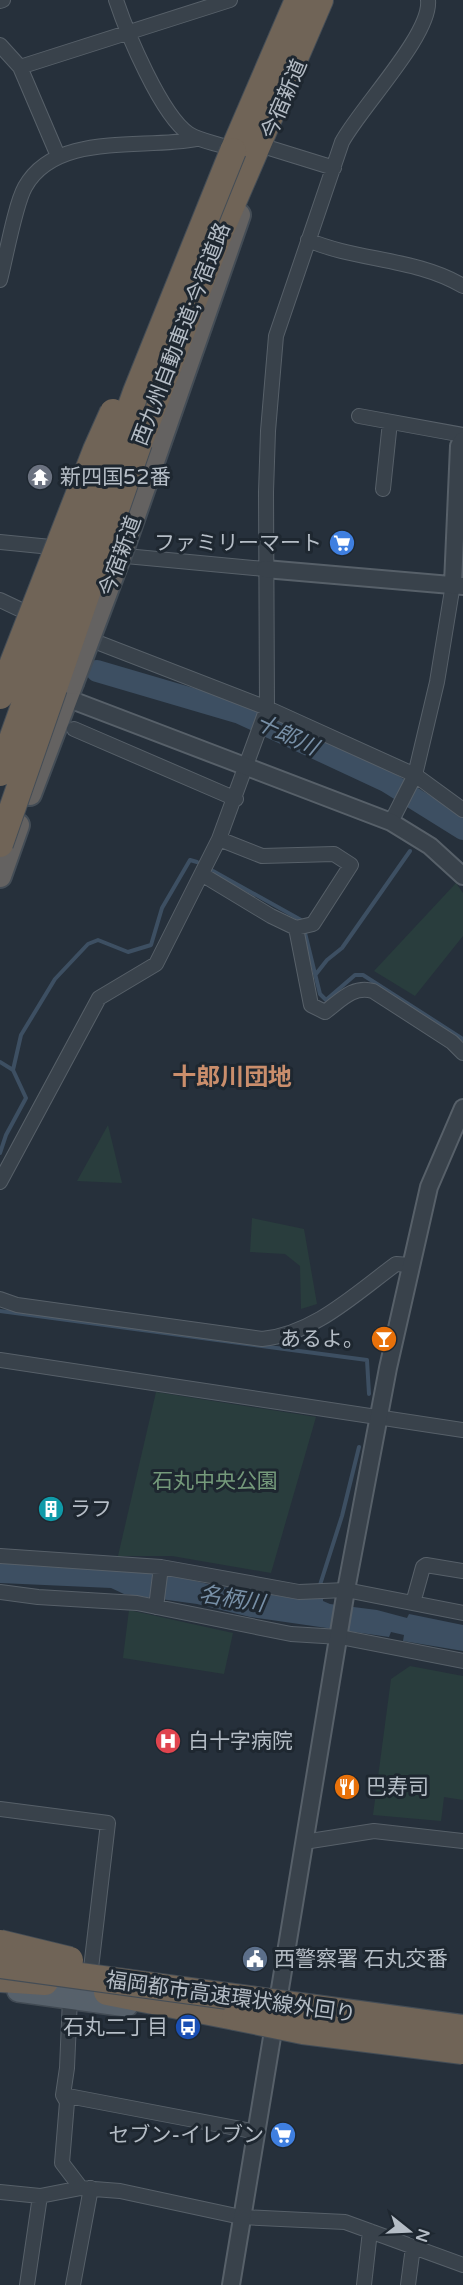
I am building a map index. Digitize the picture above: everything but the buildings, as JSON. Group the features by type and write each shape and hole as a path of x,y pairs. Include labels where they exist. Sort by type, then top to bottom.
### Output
{"highway":[{"name":"今宿新道","path":"0,736 15,673 74,534 146,334 231,150 292,0"},
{"name":"西九州自動車道;今宿道路","path":"0,773 136,392 231,150 298,0"},
{"name":"西九州自動車道;今宿道路","path":"0,844 164,377 223,226 320,0"},
{"name":"今宿新道","path":"0,876 125,542 263,146 326,0"},
{"path":"0,696 96,450 231,150"},
{"path":"0,1943 68,1960 152,1989"},
{"path":"0,1952 42,1976"},
{"path":"0,1967 463,2029"},
{"name":"福岡都市高速環状線外回り","path":"0,1967 42,1976 463,2029"},
{"path":"0,1979 42,1976 303,2031 463,2052"},
{"path":"328,2009 330,2019 351,2024 463,2040"}],"main road":[{"path":"0,1967 279,2002 463,2029"},
{"path":"0,1988 463,2052"}],"street":[{"path":"116,0 127,35 164,103 186,132 197,139 231,150"},
{"path":"20,67 127,35 230,0"},
{"path":"0,1182 99,998 156,964 203,875 236,799 267,710 265,569 268,431 276,336 342,142 353,121 415,40 424,22 428,0"},
{"path":"0,45 20,67 58,156"},
{"path":"0,280 23,189 38,168 58,156 108,145 147,145 197,139"},
{"path":"263,146 334,168"},
{"path":"308,240 332,250 379,258 446,276 463,286"},
{"path":"359,416 463,437 459,446 458,585 415,775 391,822"},
{"path":"383,489 390,422"},
{"path":"0,542 265,569 458,585"},
{"path":"0,600 105,646 267,710 415,775 463,810"},
{"path":"0,702 15,673 70,691 246,766 391,822 430,846 463,876"},
{"path":"74,729 236,799"},
{"path":"203,875 271,916 296,928 313,924 351,865 334,854 262,856 219,839"},
{"path":"296,928 311,1005 325,1012 351,992 363,988 452,1042 463,1053"},
{"path":"231,2285 346,1590 378,1417 429,1187 463,1108"},
{"path":"0,1299 17,1305 262,1339 285,1337 310,1326 396,1264 410,1265"},
{"path":"0,1360 463,1430"},
{"path":"0,1556 161,1567 317,1592 346,1590 463,1613"},
{"path":"413,1603 423,1567 426,1565 463,1571"},
{"path":"156,1607 161,1567"},
{"path":"0,1592 38,1598 137,1603 291,1634 340,1637 463,1661"},
{"path":"0,1809 108,1823 90,1977"},
{"path":"304,1842 374,1831 463,1841"},
{"path":"70,1998 67,2068 63,2095 68,2102 62,2163 86,2188"},
{"path":"63,2095 257,2132"},
{"path":"73,2285 86,2188"},
{"path":"0,2192 40,2196 86,2188 241,2217 345,2222 463,2265"},
{"path":"27,2285 40,2196"},
{"path":"364,2285 370,2231"},
{"path":"408,2285 413,2247"}],"green space":[{"path":"456,883 463,893 463,936 415,996 374,971"},
{"path":"108,1125 122,1183 77,1181"},
{"path":"252,1218 304,1229 317,1304 301,1309 300,1266 285,1254 250,1252"},
{"name":"石丸中央公園","path":"156,1392 316,1417 271,1573 172,1556 118,1556"},
{"path":"129,1610 233,1633 224,1674 123,1658"},
{"path":"410,1666 463,1676 463,1800 444,1797 441,1821 373,1815 391,1679"}],"water":[{"name":"名柄川","path":"0,1560 167,1574 216,1586 298,1599 323,1598 323,1601 330,1604 377,1610 407,1618 409,1614 463,1625 463,1651 403,1641 404,1635 391,1632 389,1637 250,1617 197,1604 124,1594 111,1588 0,1583"}],"waterway":[{"name":"十郎川","path":"97,671 240,713 386,781 463,829"},
{"path":"316,974 327,960 342,948 410,851"},
{"path":"13,1070 21,1035 55,979 88,944 98,940 128,952 151,945 162,908 190,860 197,862"},
{"path":"213,871 301,920"},
{"path":"305,933 320,994 326,1000 355,975 363,975 463,1039"},
{"path":"0,1062 13,1070 26,1098 6,1135 0,1153"},
{"path":"0,1311 367,1360 369,1394"},
{"path":"319,1588 342,1516 359,1447"}],"place":[{"name":"新四国52番","path":"40,477"},
{"name":"ファミリーマート","path":"342,543"},
{"name":"あるよ。","path":"384,1339"},
{"name":"ラフ","path":"51,1509"},
{"name":"白十字病院","path":"168,1741"},
{"name":"巴寿司","path":"347,1787"},
{"name":"西警察署 石丸交番","path":"255,1959"},
{"name":"石丸二丁目","path":"188,2027"},
{"name":"セブン-イレブン","path":"283,2135"}],"district":[{"name":"十郎川団地","path":"232,1077"}]}
